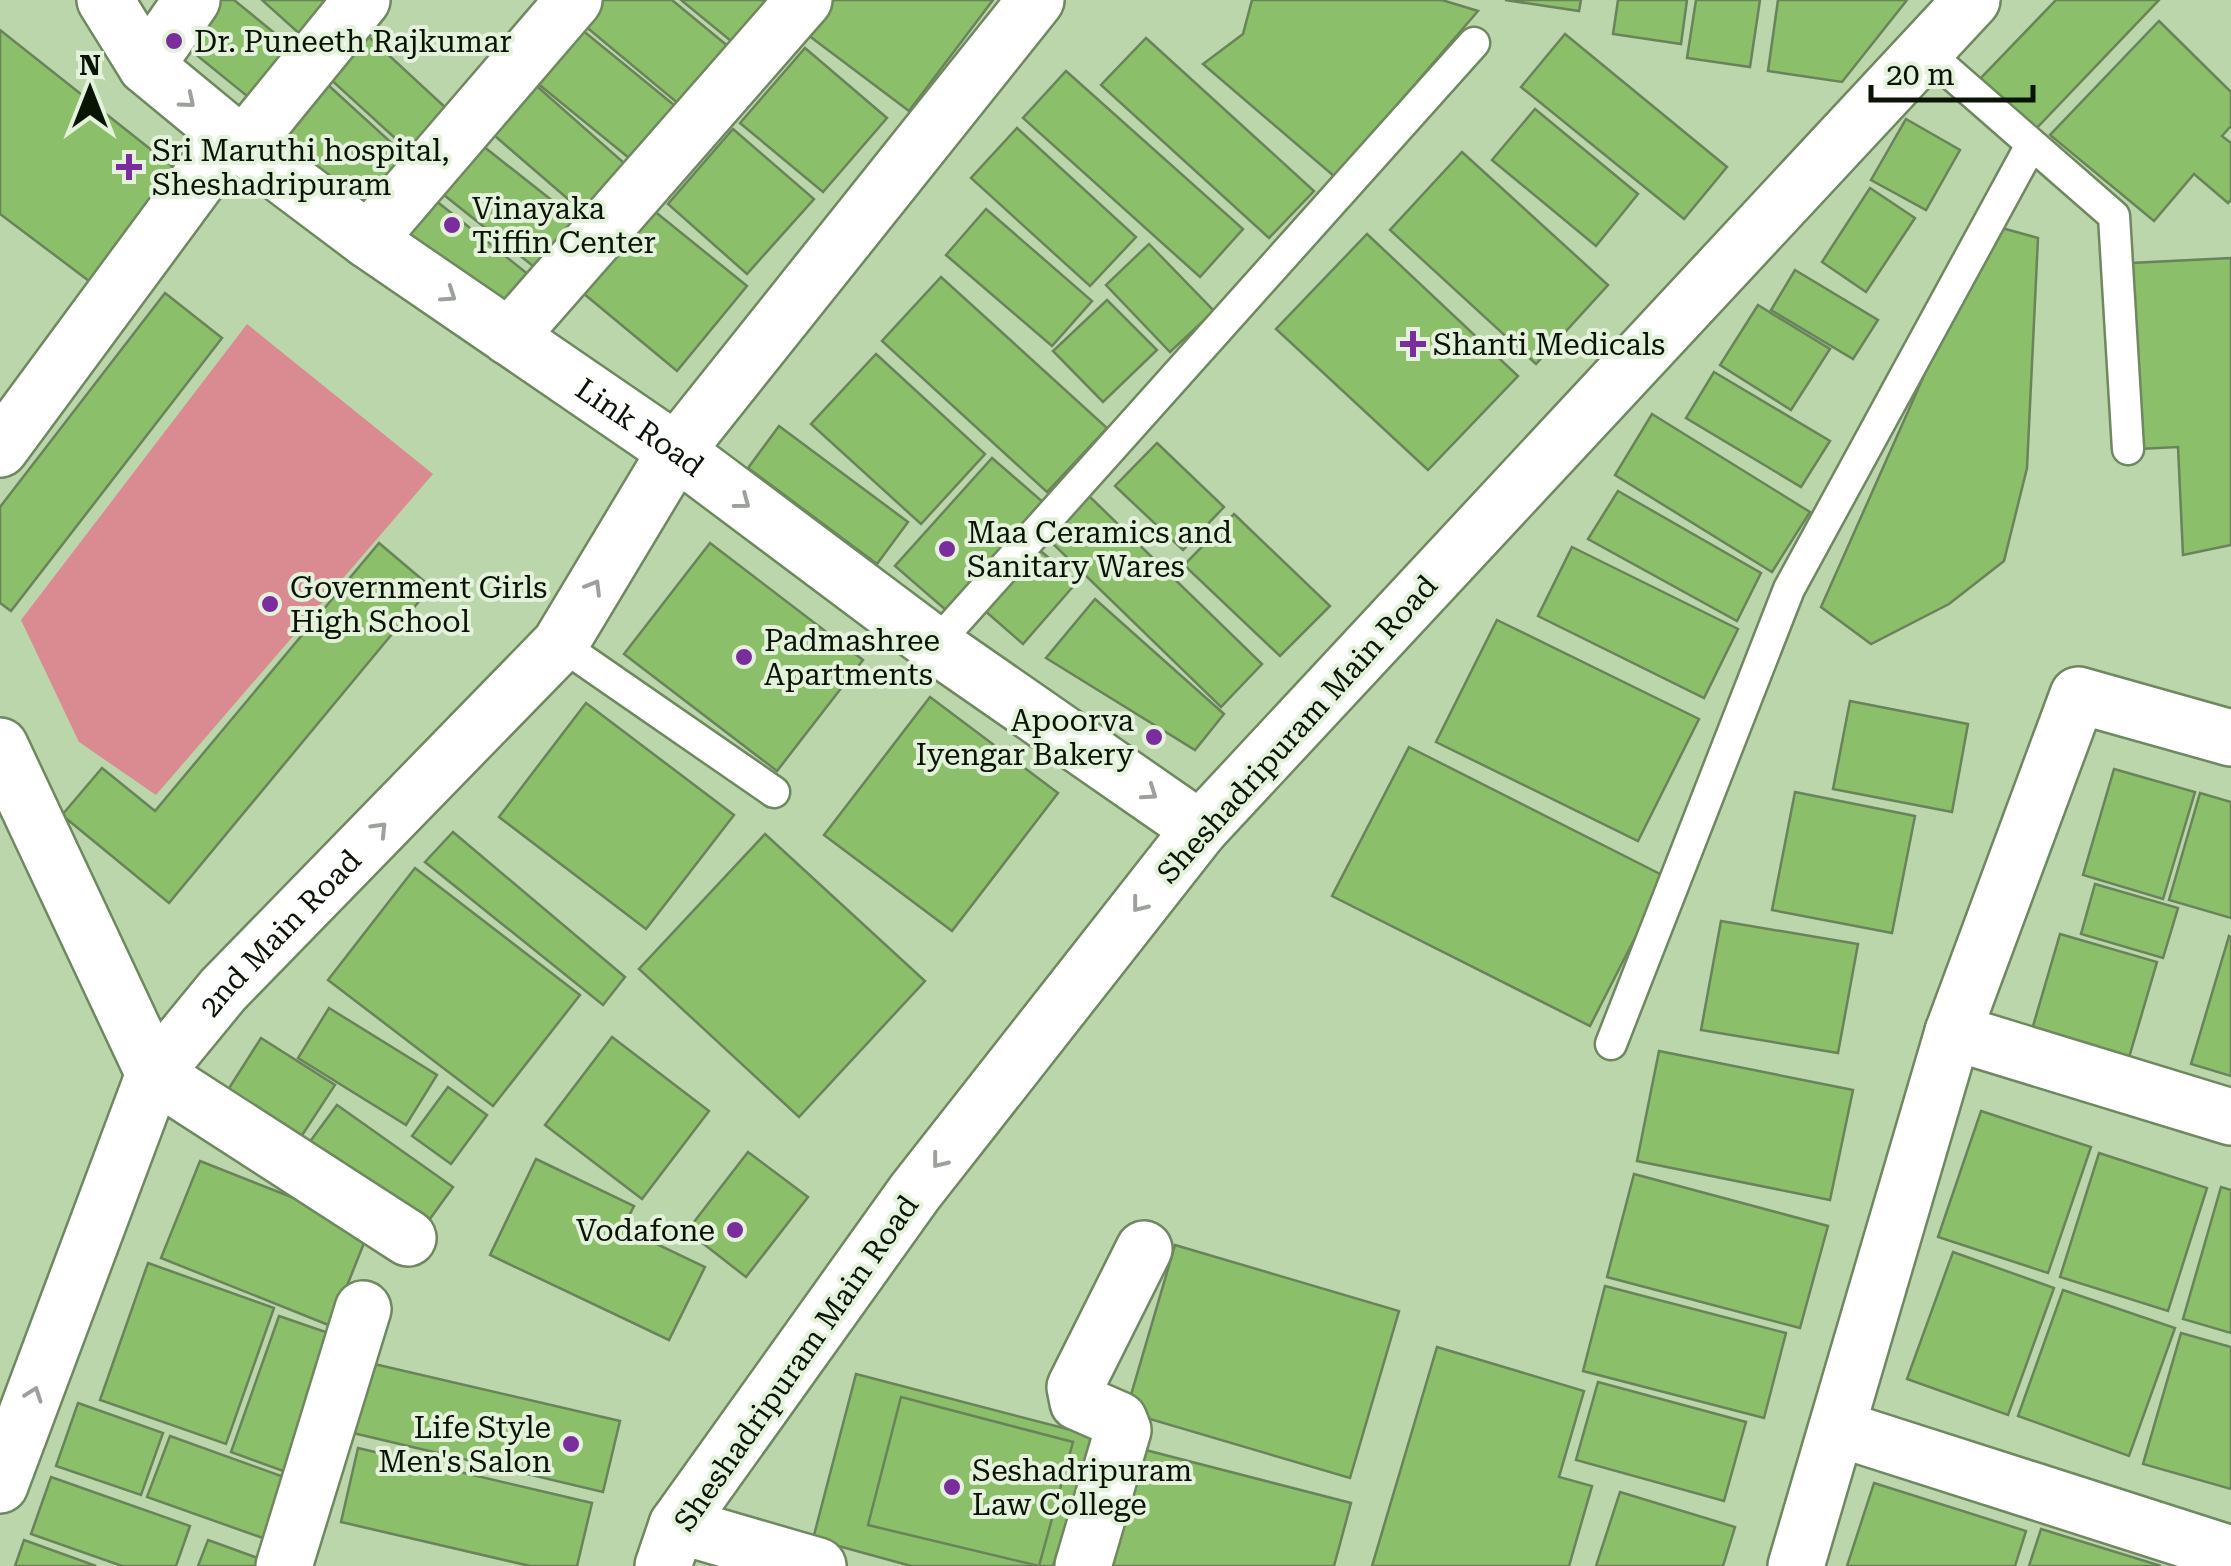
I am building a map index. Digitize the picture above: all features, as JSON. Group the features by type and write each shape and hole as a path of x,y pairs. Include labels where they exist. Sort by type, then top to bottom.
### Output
{"street":[{"name":"Link Road","path":"106,0 146,66 237,142 368,240 676,451 935,646 1200,828"},
{"path":"146,66 192,0"},
{"path":"0,449 237,142 362,0"},
{"path":"368,240 574,0"},
{"path":"509,337 804,0"},
{"name":"2nd Main Road","path":"0,1485 154,1074 222,990 560,644 676,451 1036,0"},
{"name":"Sheshadripuram Main Road","path":"670,1546 914,1192 1200,828 1972,0"},
{"path":"1796,1566 1954,1032 2078,695 2231,738"},
{"path":"0,746 154,1074 408,1238"},
{"path":"1954,1032 2231,1117"},
{"path":"1083,1566 1122,1430 1119,1420 1078,1402 1075,1387 1144,1249"},
{"path":"284,1566 363,1310"},
{"path":"1836,1428 2231,1554"},
{"path":"670,1546 818,1566"}],"lane":[{"path":"935,646 1474,42"},
{"path":"1925,51 2030,147 2114,216 2128,449"},
{"path":"1611,1044 1789,590 2030,147"},
{"path":"560,644 774,792"}],"shaded area":[{"path":"247,324 433,474 156,795 79,742 21,620"}],"building":[{"path":"219,0 234,0 310,62 268,113 183,44"},
{"path":"262,0 353,0 312,45"},
{"path":"595,0 672,0 741,57 692,115 578,20"},
{"path":"681,0 788,0 748,55"},
{"path":"834,0 993,0 909,111 808,35"},
{"path":"1252,0 1442,0 1478,11 1335,177 1203,64 1243,34"},
{"path":"1505,0 1581,0 1579,11"},
{"path":"1618,0 1687,0 1681,44 1613,34"},
{"path":"1696,0 1760,0 1750,67 1687,58"},
{"path":"1778,0 1907,0 1842,82 1768,71"},
{"path":"2056,0 2159,0 2032,133 1978,81"},
{"path":"2159,21 2231,92 2231,126 2222,136 2231,143 2231,200 2228,203 2194,174 2154,221 2050,135"},
{"path":"355,24 446,108 408,150 316,66"},
{"path":"576,25 685,114 640,167 531,78"},
{"path":"0,30 178,171 93,284 0,214"},
{"path":"1565,34 1727,167 1684,219 1521,87"},
{"path":"1146,38 1314,191 1269,238 1101,85"},
{"path":"805,48 887,118 823,192 740,123"},
{"path":"1066,71 1243,229 1200,277 1023,118"},
{"path":"316,74 407,157 359,210 268,126"},
{"path":"531,81 632,170 590,218 488,130"},
{"path":"1535,109 1638,194 1596,246 1492,160"},
{"path":"1906,119 1960,150 1926,210 1871,180"},
{"path":"1017,128 1136,237 1090,286 971,178"},
{"path":"733,129 814,199 747,274 668,204"},
{"path":"478,142 583,225 543,274 439,191"},
{"path":"1462,152 1608,285 1536,364 1390,230"},
{"path":"1870,188 1915,218 1866,292 1822,262"},
{"path":"435,200 534,279 500,321 400,242"},
{"path":"986,209 1092,301 1052,346 946,255"},
{"path":"653,210 747,286 677,371 583,293"},
{"path":"1991,225 2038,238 2027,468 2004,561 1949,604 1871,644 1821,607"},
{"path":"1367,234 1518,376 1428,470 1276,329"},
{"path":"1149,244 1214,311 1170,352 1106,285"},
{"path":"2231,258 2231,545 2183,555 2178,447 2139,449 2131,263"},
{"path":"1795,270 1878,320 1853,359 1771,310"},
{"path":"941,277 1107,428 1047,492 882,341"},
{"path":"165,293 222,338 11,611 0,603 0,507"},
{"path":"1107,300 1157,350 1103,402 1053,351"},
{"path":"1758,305 1830,349 1791,410 1720,365"},
{"path":"876,354 985,454 921,524 811,424"},
{"path":"1714,372 1830,441 1801,487 1686,418"},
{"path":"1652,414 1810,512 1772,572 1615,475"},
{"path":"779,426 908,522 877,564 748,468"},
{"path":"1157,443 1224,507 1183,550 1115,486"},
{"path":"992,458 1044,503 947,611 895,566"},
{"path":"1618,491 1761,573 1737,621 1588,539"},
{"path":"1089,496 1262,664 1221,707 1047,538"},
{"path":"1234,514 1330,606 1280,656 1184,565"},
{"path":"379,543 431,587 169,903 62,815 102,768 155,811"},
{"name":"Padmashree Apartments","path":"710,543 863,660 777,771 624,654"},
{"path":"1036,547 1077,582 1023,644 983,609"},
{"path":"1572,547 1738,629 1704,698 1538,616"},
{"path":"1095,599 1224,714 1195,750 1046,658"},
{"path":"1497,620 1699,719 1638,841 1436,742"},
{"path":"930,697 1058,793 952,931 824,835"},
{"path":"1850,701 1968,724 1952,812 1833,789"},
{"path":"586,703 734,815 646,929 499,817"},
{"path":"1409,747 1666,877 1590,1026 1332,896"},
{"path":"2114,769 2195,792 2163,899 2083,875"},
{"path":"1795,792 1915,816 1892,933 1772,910"},
{"path":"2200,793 2231,802 2231,918 2169,900"},
{"path":"453,832 625,977 603,1005 425,862"},
{"path":"765,834 925,981 799,1117 639,969"},
{"path":"415,868 580,995 493,1106 328,980"},
{"path":"2095,884 2178,908 2163,958 2081,934"},
{"path":"1721,921 1858,944 1838,1053 1701,1030"},
{"path":"2060,934 2157,962 2128,1061 2031,1033"},
{"path":"2231,937 2231,1076 2191,1064"},
{"path":"329,1008 437,1075 406,1125 298,1058"},
{"path":"612,1037 709,1111 642,1199 545,1125"},
{"path":"261,1038 335,1085 297,1143 224,1096"},
{"path":"1659,1051 1853,1090 1830,1200 1637,1161"},
{"path":"448,1087 487,1115 451,1164 412,1136"},
{"path":"337,1105 453,1187 422,1230 306,1147"},
{"path":"1981,1111 2091,1147 2048,1273 1938,1237"},
{"path":"748,1152 808,1197 746,1277 687,1231"},
{"path":"2099,1153 2207,1188 2168,1311 2060,1277"},
{"path":"536,1159 634,1206 623,1228 705,1267 669,1340 490,1255"},
{"path":"200,1161 370,1228 331,1326 161,1258"},
{"path":"1634,1174 1828,1226 1800,1328 1607,1277"},
{"path":"2221,1187 2231,1190 2231,1333 2183,1319"},
{"path":"1175,1245 1399,1311 1350,1478 1126,1412"},
{"path":"1953,1252 2054,1288 2008,1415 1907,1379"},
{"path":"148,1263 274,1308 226,1444 100,1400"},
{"path":"1605,1286 1786,1333 1764,1418 1583,1371"},
{"path":"2063,1290 2175,1328 2129,1456 2018,1416"},
{"path":"279,1316 343,1338 294,1475 231,1452"},
{"path":"2181,1333 2231,1347 2231,1489 2143,1464"},
{"path":"1437,1347 1584,1391 1559,1477 1592,1486 1569,1566 1372,1566"},
{"path":"370,1363 620,1421 603,1492 353,1433"},
{"name":"Seshadripuram Law College","path":"856,1374 1094,1436 1053,1566 911,1566 813,1539"},
{"path":"1598,1382 1746,1422 1724,1501 1576,1460"},
{"path":"901,1397 1073,1442 1039,1566 868,1525"},
{"path":"78,1403 163,1433 141,1495 56,1466"},
{"path":"170,1436 295,1481 274,1542 147,1497"},
{"path":"1130,1446 1351,1503 1334,1566 1098,1566"},
{"path":"358,1448 592,1503 577,1566 530,1566 341,1522"},
{"path":"51,1477 190,1526 176,1566 122,1566 31,1534"},
{"path":"1874,1483 2026,1531 2015,1566 1847,1566"},
{"path":"1620,1492 1735,1527 1723,1566 1596,1566"},
{"path":"2041,1529 2161,1566 2029,1566"},
{"path":"24,1540 96,1566 15,1566"},
{"path":"208,1540 266,1561 264,1566 198,1566"}],"place":[{"name":"Dr. Puneeth Rajkumar","path":"174,41"},
{"name":"Sri Maruthi hospital, Sheshadripuram","path":"129,167"},
{"name":"Vinayaka Tiffin Center","path":"452,225"},
{"name":"Shanti Medicals","path":"1413,344"},
{"name":"Maa Ceramics and Sanitary Wares","path":"947,549"},
{"name":"Government Girls High School","path":"270,604"},
{"name":"Padmashree Apartments","path":"744,657"},
{"name":"Apoorva Iyengar Bakery","path":"1154,737"},
{"name":"Vodafone","path":"735,1230"},
{"name":"Life Style Men's Salon","path":"571,1444"},
{"name":"Seshadripuram Law College","path":"952,1487"}]}
